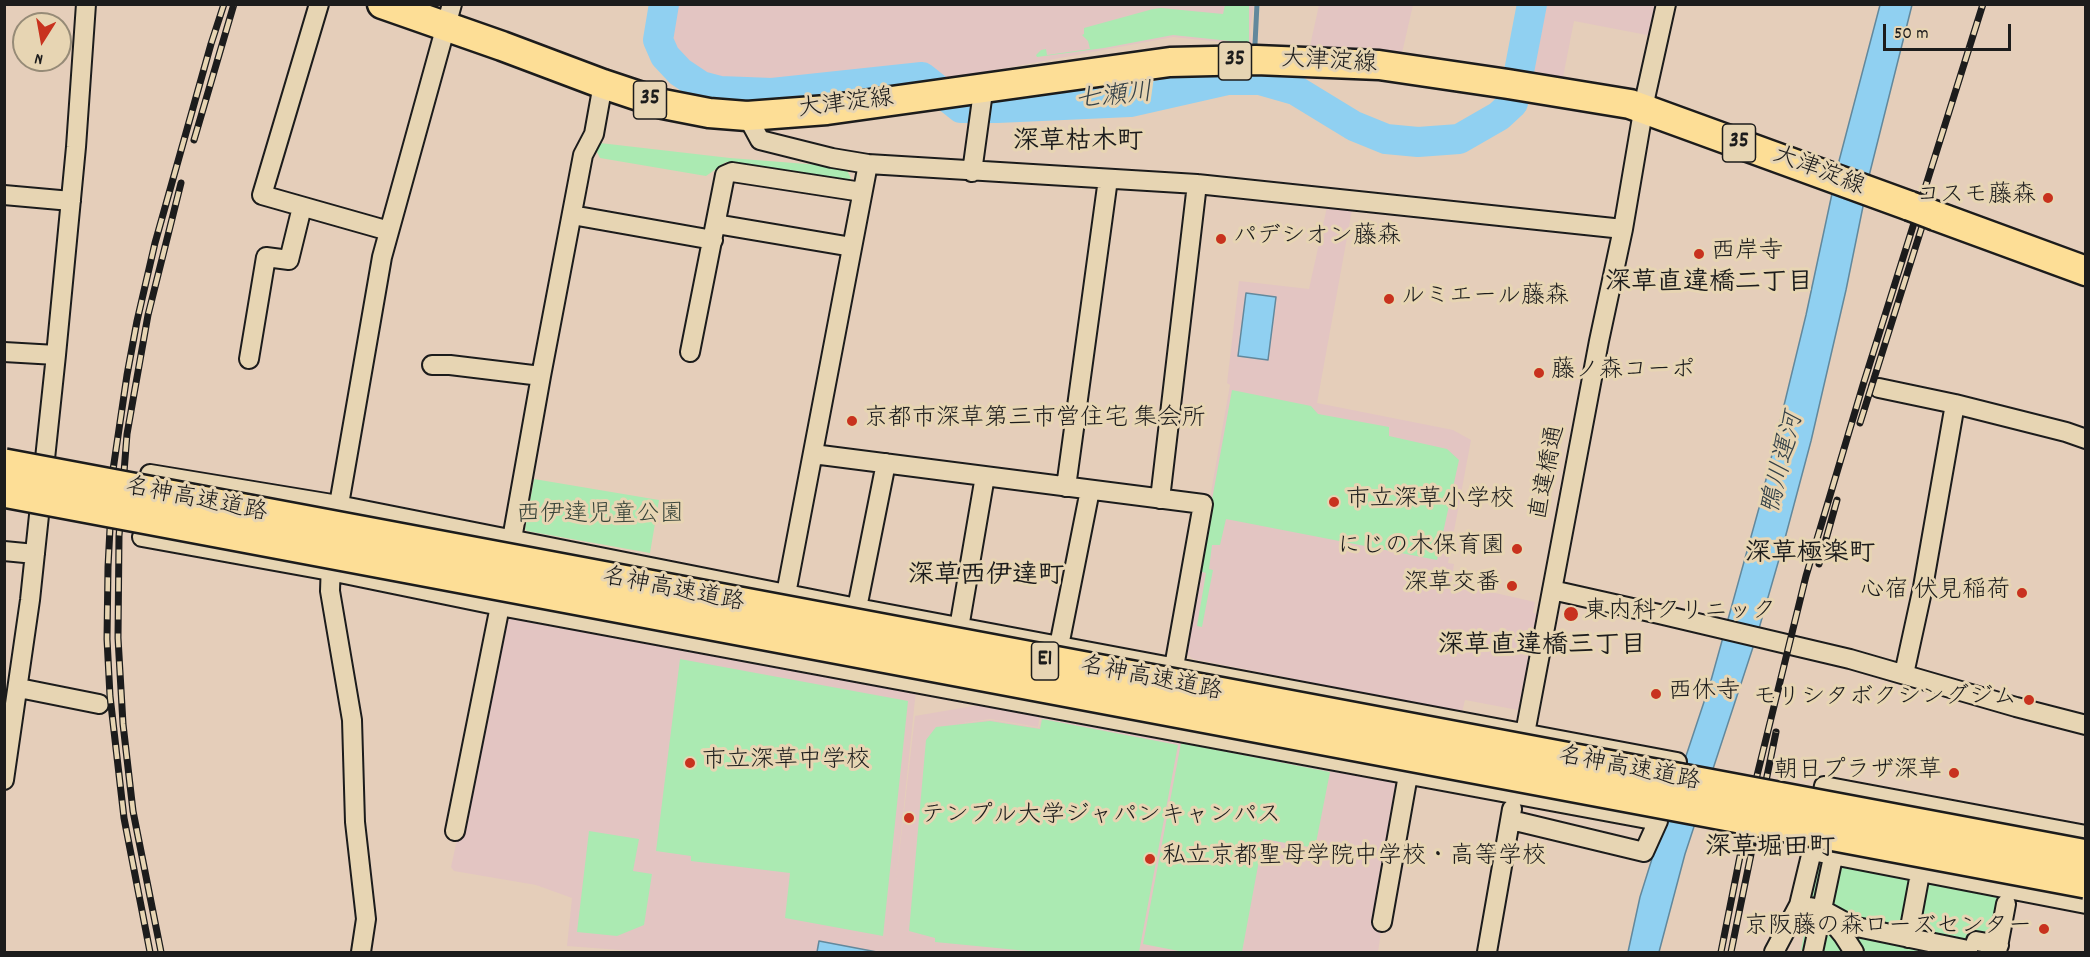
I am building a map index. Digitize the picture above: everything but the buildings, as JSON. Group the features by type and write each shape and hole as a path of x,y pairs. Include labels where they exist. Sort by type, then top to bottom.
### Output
{"highway":[{"name":"名神高速道路","path":"4,466 2085,857"},
{"name":"名神高速道路","path":"4,490 2085,881"}],"main road":[{"name":"大津淀線","path":"382,4 449,15 603,84 663,104 709,113 747,116 827,110 932,95 976,99 1170,62 1256,60 1370,64 1517,85 1630,104 1868,192 2085,262"}],"street":[{"path":"4,780 14,683 34,554 56,356 86,4"},
{"path":"319,4 262,195 389,231"},
{"name":"直違橋通","path":"1487,952 1524,734 1666,4"},
{"path":"362,952 366,919 356,822 352,720 330,591 330,571 338,506 378,277 449,15"},
{"path":"512,539 583,155 594,134 603,84"},
{"path":"972,172 976,99"},
{"path":"747,116 760,140 832,158 868,164 1197,184 1623,229"},
{"path":"786,594 868,164"},
{"path":"690,352 722,182 728,172 862,192"},
{"path":"1066,487 1108,179"},
{"path":"1160,499 1197,184"},
{"path":"4,195 70,201"},
{"path":"249,359 266,257 289,260 302,207"},
{"path":"572,215 852,246"},
{"path":"4,352 56,356"},
{"path":"432,365 450,365 541,376"},
{"path":"1879,388 1955,404 2085,438"},
{"path":"1904,674 1923,587 1955,404"},
{"path":"813,454 1203,504 1174,667"},
{"path":"856,608 886,463"},
{"path":"150,474 338,506 959,628 1677,762"},
{"path":"959,628 985,476"},
{"path":"1059,646 1090,490"},
{"path":"142,537 330,571 500,606 1658,821 1644,852 1511,820"},
{"path":"4,551 34,554"},
{"path":"1552,590 1850,659 2085,725"},
{"path":"455,831 500,606"},
{"path":"14,683 99,704"},
{"path":"1382,922 1408,775"},
{"path":"1774,952 1799,904 1824,786 2085,835"},
{"path":"1812,851 2085,904"},
{"path":"1813,952 1812,907 1832,862"},
{"path":"1908,938 1919,879"},
{"path":"1812,907 1852,927 1966,946 2000,941 2007,900"},
{"path":"1812,907 1847,951"}],"shaded area":[{"path":"666,5 1254,5 1250,30 1252,45 1173,37 963,76 933,79 921,72 910,71 763,90 715,85 667,52 664,43 668,7"},
{"path":"1319,5 1413,5 1402,53 1310,46"},
{"path":"1540,5 1658,5 1652,36 1574,21 1563,77 1527,70"},
{"name":"市立深草小学校","path":"1327,207 1352,210 1317,403 1453,430 1471,440 1448,563 1454,564 1451,583 1535,602 1533,613 1539,614 1518,710 1465,700 1462,712 1193,659 1183,651 1230,385 1227,383 1239,281 1309,289"},
{"path":"506,613 916,690 896,881 915,716 985,704 1040,715 1038,727 990,719 956,724 990,720 1039,728 1042,715 1392,779 1402,792 1378,952 648,952 567,946 572,898 536,885 454,871 451,867"}],"green space":[{"path":"1225,5 1249,5 1249,43 1173,35 1104,48 1037,57 1036,55 1046,49 1047,55 1090,49 1088,41 1082,35 1084,28 1153,9 1223,14"},
{"path":"600,143 730,158 845,167 851,178 843,183 726,162 706,176 600,158 596,150"},
{"path":"1232,390 1311,406 1318,414 1389,427 1389,436 1447,449 1459,460 1437,560 1226,519 1220,545 1212,545 1209,569 1213,570 1202,627 1197,626 1206,573 1199,571"},
{"name":"西伊達児童公園","path":"534,479 659,500 650,553 527,531 525,529"},
{"path":"680,659 908,701 883,936 785,918 790,873 691,861 691,856 656,851"},
{"path":"1042,719 1178,745 1139,952 1038,952 935,942 935,938 909,931 926,740 936,727 990,721 1040,729"},
{"path":"1181,743 1330,772 1315,848 1263,839 1242,952 1184,952 1143,944"},
{"path":"589,831 639,839 633,871 652,874 644,925 617,936 577,932"},
{"path":"1825,863 1999,896 1996,909 1998,912 1996,952 1809,952 1801,950 1817,867"}],"water":[{"name":"鴨川運河","path":"1880,5 1912,5 1870,172 1846,290 1811,441 1758,632 1685,854 1659,952 1628,952 1640,897 1710,684 1759,508 1806,315 1839,161"},
{"path":"1246,293 1276,297 1268,360 1238,356"},
{"path":"819,941 877,952 817,952"}],"waterway":[{"name":"七瀬川","path":"664,4 658,40 665,56 680,72 701,86 720,91 772,93 922,77 961,108 997,108 1130,102 1227,80 1260,80 1295,90 1354,126 1386,139 1418,142 1459,139 1499,116 1513,103 1532,4"},
{"path":"1255,44 1257,4"}],"railway":[{"path":"150,952 124,818 110,696 107,639 113,470 127,375 155,243 224,4"},
{"path":"194,140 234,4"},
{"path":"1721,952 1752,796 1806,576 1863,385 1983,4"},
{"path":"161,952 133,811 123,724 118,638 119,536 127,434 148,315 181,183"},
{"path":"1860,423 1925,217"},
{"path":"1819,564 1837,500"},
{"path":"1731,952 1776,732"}],"place":[{"name":"コスモ藤森","path":"2048,198"},
{"name":"パデシオン藤森","path":"1221,239"},
{"name":"西岸寺","path":"1699,254"},
{"name":"ルミエール藤森","path":"1389,299"},
{"name":"藤ノ森コーポ","path":"1539,373"},
{"name":"京都市深草第三市営住宅 集会所","path":"852,421"},
{"name":"市立深草小学校","path":"1334,502"},
{"name":"にじの木保育園","path":"1517,549"},
{"name":"深草交番","path":"1512,586"},
{"name":"心宿 伏見稲荷","path":"2022,593"},
{"name":"東内科クリニック","path":"1571,614"},
{"name":"西休寺","path":"1656,694"},
{"name":"モリシタボクシングジム","path":"2029,700"},
{"name":"市立深草中学校","path":"690,763"},
{"name":"朝日プラザ深草","path":"1954,773"},
{"name":"テンプル大学ジャパンキャンパス","path":"909,818"},
{"name":"私立京都聖母学院中学校・高等学校","path":"1150,859"},
{"name":"京阪藤の森ローズセンター","path":"2044,929"}],"district":[{"name":"深草枯木町","path":"1078,144"},
{"name":"深草直違橋二丁目","path":"1709,285"},
{"name":"深草極楽町","path":"1810,556"},
{"name":"深草西伊達町","path":"986,578"},
{"name":"深草直違橋三丁目","path":"1542,648"},
{"name":"深草堀田町","path":"1770,850"}]}
